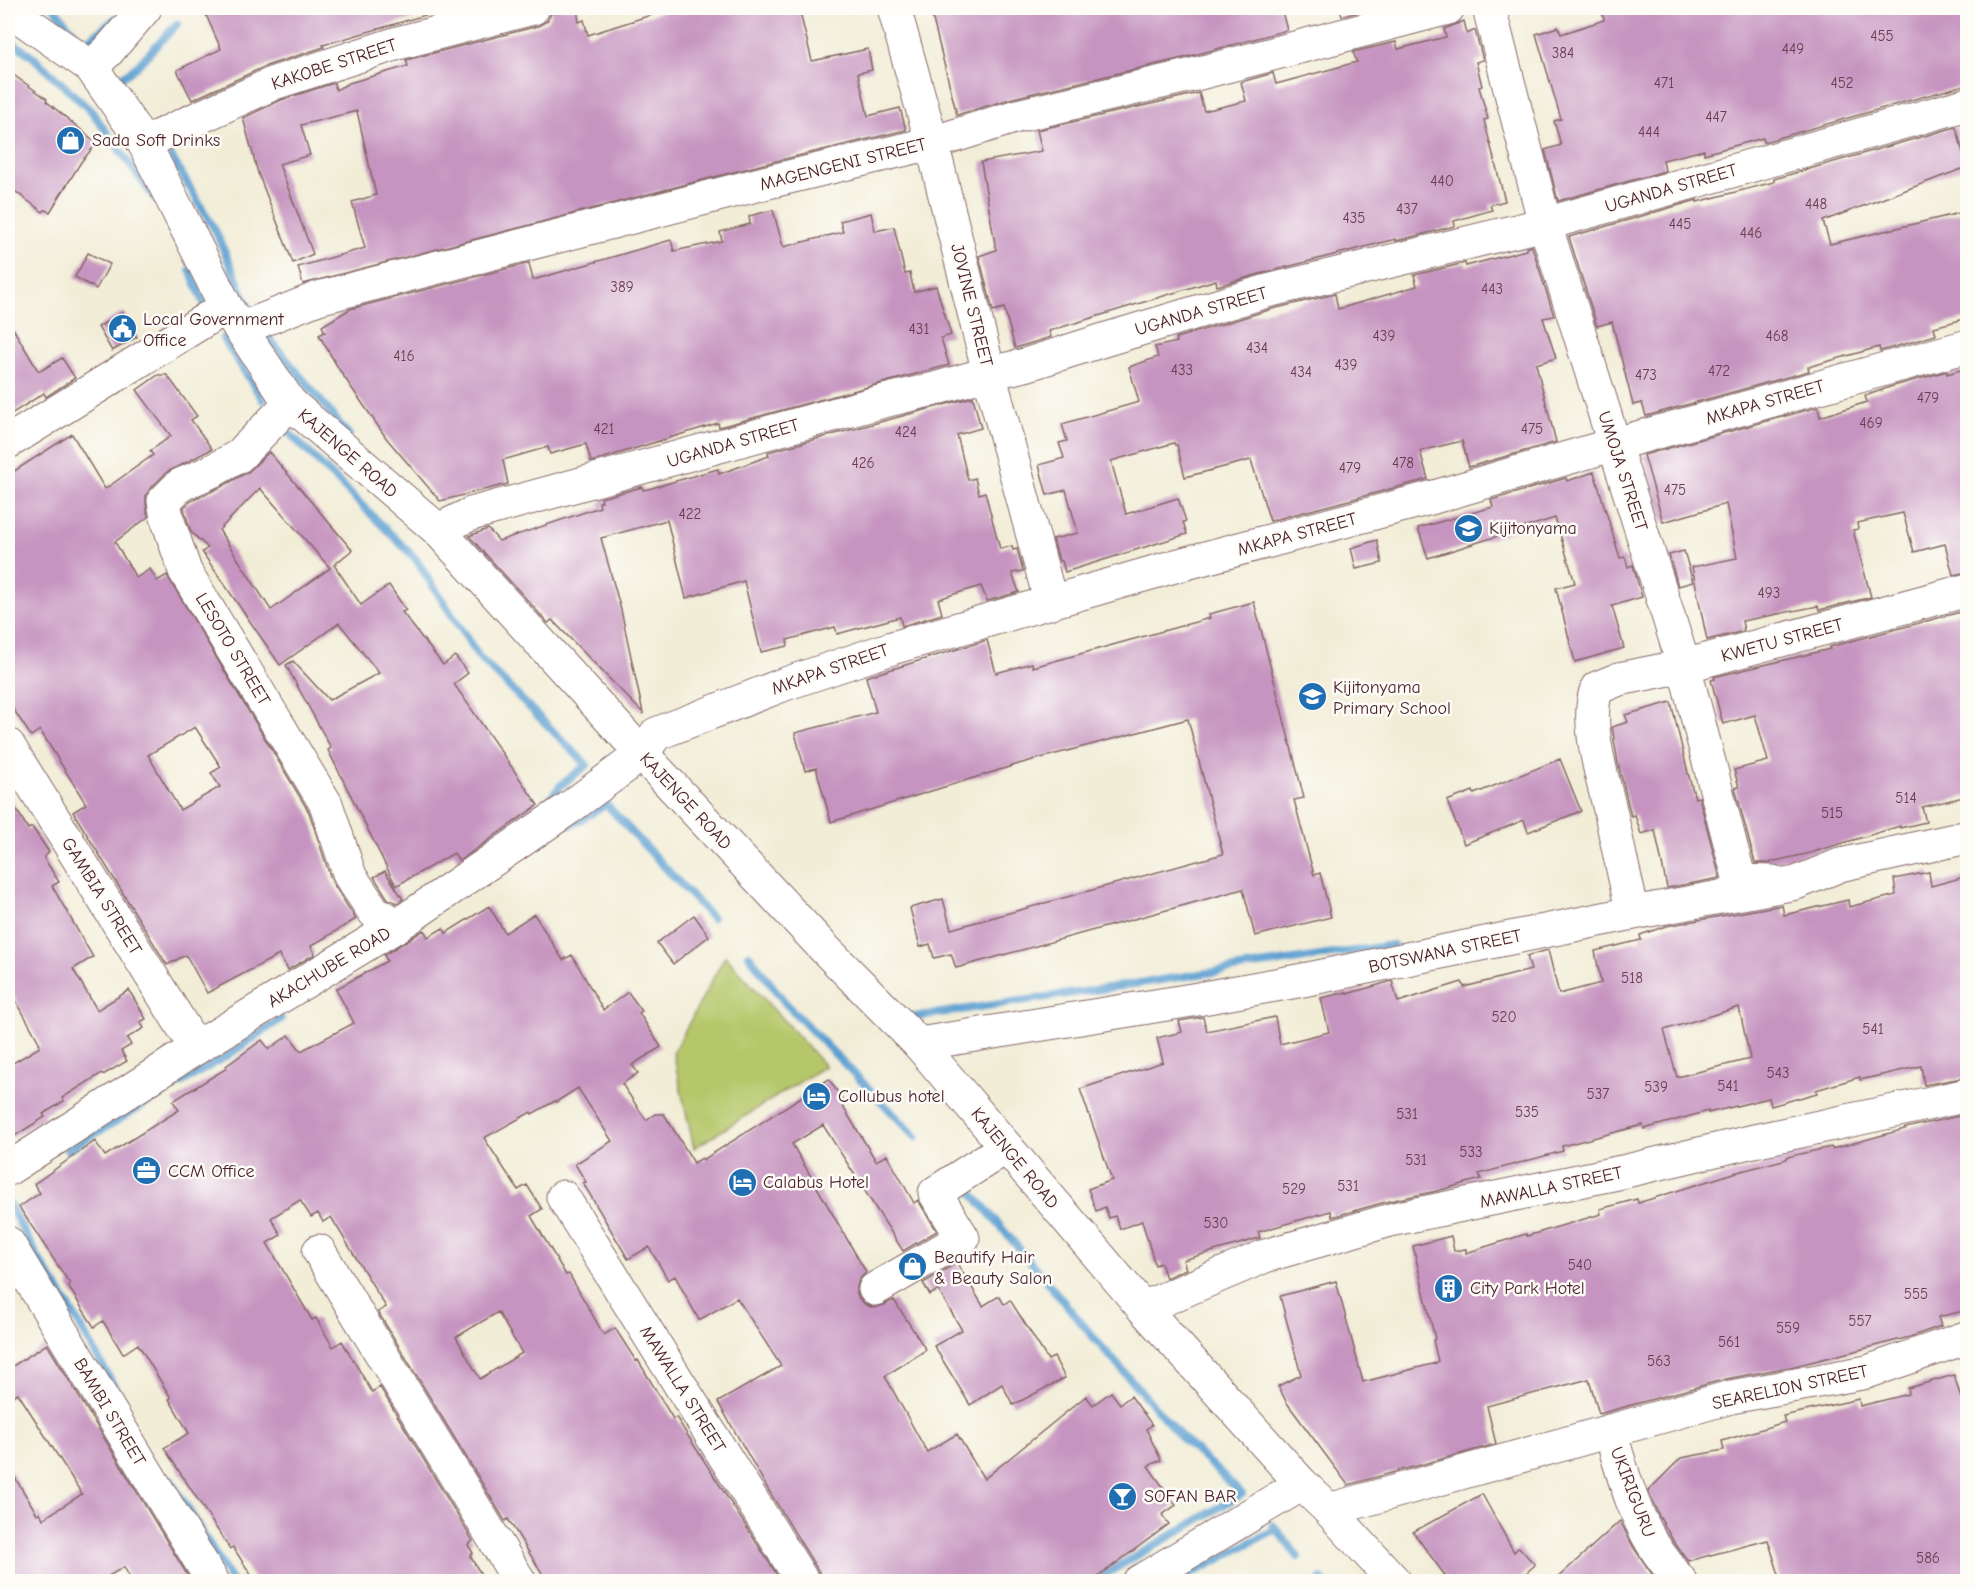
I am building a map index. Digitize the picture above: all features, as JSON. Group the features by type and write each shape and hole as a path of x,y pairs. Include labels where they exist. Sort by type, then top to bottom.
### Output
{"street":[{"path":"100,60 145,8"},
{"name":"KAKOBE STREET","path":"144,143 274,83 398,43 533,8"},
{"name":"JOVINE STREET","path":"894,8 932,143 989,373 1051,603"},
{"name":"MAGENGENI STREET","path":"8,442 233,318 768,182 932,143 1017,116 1192,75 1448,8"},
{"name":"UMOJA STREET","path":"1489,8 1545,224 1684,666 1740,881 1796,883"},
{"name":"KAJENGE ROAD","path":"8,9 100,60 233,318 290,403 438,530 642,754 824,948 919,1044 1143,1308 1302,1484 1395,1581"},
{"name":"UGANDA STREET","path":"438,530 471,514 1024,365 1266,291 1545,224 1968,104"},
{"name":"MKAPA STREET","path":"642,754 656,734 785,684 892,648 1175,566 1423,500 1968,346"},
{"name":"LESOTO STREET","path":"290,403 239,456 180,485 164,501 167,518 185,571 327,804 350,876 375,913 398,925"},
{"name":"KWETU STREET","path":"1633,913 1592,721 1593,699 1597,688 1619,679 1684,666 1968,590"},
{"name":"GAMBIA STREET","path":"8,746 196,1048"},
{"name":"AKACHUBE ROAD","path":"8,1169 196,1048 398,925 569,808 642,754"},
{"name":"BOTSWANA STREET","path":"919,1044 1204,998 1796,883 1840,865 1968,837"},
{"name":"MAWALLA STREET","path":"1143,1308 1265,1256 1394,1219 1622,1172 1968,1095"},
{"path":"874,1289 963,1238 935,1193 1006,1147"},
{"name":"MAWALLA STREET","path":"563,1197 803,1581"},
{"name":"BAMBI STREET","path":"8,1243 213,1581"},
{"path":"320,1251 520,1581"},
{"name":"SEARELION STREET","path":"1329,1510 1731,1397 1868,1372 1968,1337"},
{"name":"UKIRIGURU","path":"1610,1431 1622,1474 1635,1507 1657,1551 1681,1581"},
{"path":"1139,1581 1302,1484"}],"green space":[{"path":"725,956 825,1066 694,1148 673,1053"}],"building":[{"path":"203,8 429,8 429,14 323,45 324,47 266,66 192,100 177,70 221,49"},
{"path":"551,8 577,8 579,22 584,20 588,35 673,8 799,8 812,61 868,49 872,70 858,73 868,116 900,108 906,130 764,164 303,284 298,267 365,248 352,202 376,195 357,111 301,125 310,155 279,164 313,254 293,263 258,173 243,118 281,100 334,83 336,90 349,83 408,66 406,60 538,26 547,21"},
{"path":"930,8 1281,8 1287,30 1187,57 1013,98 957,115"},
{"path":"1340,8 1376,8 1342,16"},
{"path":"1601,8 1968,8 1968,84 1764,142 1763,138 1704,154 1704,150 1663,160 1665,171 1558,201 1545,150 1561,145 1554,121 1561,119 1536,34 1558,27 1561,34 1604,20"},
{"path":"1464,21 1467,34 1475,30 1483,60 1476,62 1482,86 1479,87 1488,119 1484,120 1505,201 1490,205 1492,210 1454,221 1455,226 1396,241 1396,239 1217,286 1216,280 1049,331 1051,337 1015,348 1004,308 993,311 979,256 996,250 981,162 1042,151 1037,130 1199,93 1204,111 1246,101 1241,82 1273,73 1276,84 1357,62 1353,52 1396,42 1398,49 1446,37 1444,29"},
{"path":"8,71 47,99 46,101 97,143 81,162 50,212 45,210 43,212 8,186"},
{"path":"1956,127 1967,167 1823,221 1830,244 1968,211 1968,318 1934,327 1936,335 1880,351 1879,347 1808,367 1809,371 1646,416 1642,403 1633,405 1612,322 1597,326 1569,237 1697,200 1697,202 1774,182 1774,179"},
{"path":"773,210 783,247 843,232 840,221 871,213 875,231 894,227 905,274 910,273 914,292 936,286 951,335 941,338 949,365 719,427 718,423 591,462 586,444 550,454 548,447 503,460 508,484 440,501 387,439 340,371 319,335 325,332 322,326 350,309 529,263 533,280 671,240 674,251 722,241 720,232 750,224 749,216"},
{"path":"1532,246 1554,316 1543,318 1556,358 1536,364 1556,442 1469,467 1462,441 1420,451 1428,479 1270,521 1251,460 1185,477 1177,445 1174,443 1111,461 1126,514 1178,498 1186,521 1183,522 1187,534 1065,572 1062,561 1059,561 1053,539 1078,533 1066,490 1047,495 1039,465 1064,458 1059,443 1067,441 1062,424 1139,402 1129,367 1158,357 1155,347 1177,342 1176,338 1272,309 1335,294 1338,309 1417,286 1414,275 1465,263 1466,266 1526,250"},
{"path":"88,253 110,264 96,289 75,277"},
{"path":"123,312 137,337 112,351 98,327"},
{"path":"8,320 37,369 40,371 62,358 75,378 46,397 44,393 8,416"},
{"path":"1968,368 1968,572 1953,575 1945,544 1914,552 1903,513 1857,523 1858,529 1853,530 1871,597 1819,610 1818,606 1742,621 1744,631 1707,640 1692,567 1737,558 1726,504 1663,522 1644,455 1818,407 1820,417 1867,402 1865,396 1890,387 1947,371 1947,374"},
{"path":"158,375 167,375 197,416 191,420 212,449 167,472 146,495 148,517 115,542 136,578 150,569 157,581 167,575 309,812 332,882 356,919 311,946 315,954 288,970 279,955 207,993 186,955 167,965 73,812 86,804 40,730 31,736 8,701 8,475 72,434 105,489 153,455 150,451 171,436 137,390","holes":["195,727 221,767 211,773 220,787 180,810 148,755"]},
{"path":"973,397 981,428 957,435 968,480 975,478 979,494 985,492 1000,549 1012,546 1013,550 1017,549 1023,571 1012,573 1019,592 987,601 981,586 938,599 942,614 902,626 900,617 837,634 835,627 787,640 788,646 761,652 744,581 686,598 667,520 601,538 621,610 643,713 552,620 548,623 469,536 488,529 499,541 600,507 601,498 642,487 643,490 648,489 718,469 719,474 769,456 768,452"},
{"path":"269,452 352,550 334,565 361,605 389,585 406,610 402,612 443,665 455,656 468,673 454,684 538,805 459,861 454,853 396,886 328,750 331,748 286,665 293,661 329,700 379,673 339,623 280,665 202,552 208,548 191,532 184,507 191,501 248,472","holes":["260,488 330,568 271,610 219,530"]},
{"path":"1594,472 1620,558 1625,557 1628,567 1633,565 1642,597 1612,606 1624,648 1575,662 1556,588 1575,583 1555,518 1428,558 1418,528 1493,507 1491,500"},
{"path":"1377,540 1382,563 1356,569 1351,548"},
{"path":"1684,551 1693,582 1678,586 1669,555"},
{"path":"1254,602 1304,798 1294,800 1314,875 1320,873 1331,917 1255,936 1243,889 956,968 951,954 934,958 930,944 920,947 910,908 943,899 951,929 1223,854 1188,719 1022,763 831,822 816,768 805,771 795,733 876,712 866,677 987,640 996,673 1032,663 1033,667 1210,618 1209,614"},
{"path":"1968,610 1968,796 1922,807 1926,822 1900,828 1900,826 1771,863 1755,863 1735,788 1739,787 1734,770 1768,761 1755,715 1723,724 1711,680 1715,679 1714,677 1830,649 1829,647"},
{"path":"1671,702 1688,773 1695,798 1699,797 1720,878 1667,888 1655,830 1641,834 1635,815 1631,816 1612,727 1628,722 1625,715"},
{"path":"1560,759 1581,811 1528,832 1524,820 1464,844 1447,801 1473,791 1474,794"},
{"path":"8,795 28,829 32,827 49,852 44,858 59,882 52,886 93,957 73,969 97,1010 129,990 146,1019 140,1022 144,1028 127,1038 131,1045 121,1051 127,1061 103,1075 102,1073 62,1098 64,1101 43,1114 45,1117 8,1140 8,1066 40,1047 40,1044 8,986"},
{"path":"385,871 403,899 397,903 388,899 374,877"},
{"path":"1929,872 1931,886 1968,876 1968,1077 1924,1085 1921,1066 1860,1080 1860,1077 1816,1090 1817,1093 1771,1106 1769,1098 1708,1113 1708,1111 1644,1129 1643,1125 1562,1146 1563,1151 1479,1174 1481,1179 1332,1217 1331,1211 1258,1232 1260,1238 1183,1260 1186,1269 1166,1278 1161,1263 1155,1265 1142,1221 1120,1229 1115,1216 1109,1218 1105,1207 1096,1211 1088,1189 1112,1180 1080,1089 1163,1062 1157,1038 1182,1032 1179,1021 1203,1017 1207,1031 1275,1017 1280,1044 1329,1032 1321,998 1347,992 1347,994 1392,981 1398,1002 1462,982 1464,987 1531,970 1527,956 1548,950 1559,994 1601,983 1595,951 1641,940 1640,935 1666,926 1782,905 1784,915 1848,900 1849,907 1896,895 1894,879","holes":["1739,1007 1750,1059 1677,1077 1664,1030"]},
{"path":"489,906 505,933 534,914 563,960 572,955 603,1010 628,992 642,1011 639,1013 661,1047 632,1065 638,1073 622,1084 646,1120 655,1114 664,1114 694,1163 702,1158 703,1160 829,1079 843,1100 840,1102 876,1161 887,1155 914,1203 918,1200 937,1231 903,1251 823,1125 792,1144 866,1272 859,1280 856,1290 859,1299 874,1308 894,1300 926,1350 885,1376 927,1452 957,1434 984,1479 1086,1396 1093,1405 1111,1392 1120,1404 1131,1396 1152,1425 1146,1429 1161,1460 1148,1466 1176,1505 1162,1515 1169,1524 1092,1581 822,1581 819,1572 718,1402 781,1366 737,1298 699,1320 675,1276 668,1280 649,1247 628,1259 583,1183 586,1182 575,1164 612,1141 578,1088 556,1102 532,1114 531,1112 484,1138 518,1190 527,1185 542,1209 531,1216 566,1275 569,1274 604,1335 615,1328 636,1361 638,1360 673,1419 676,1417 781,1581 547,1581 508,1519 505,1521 378,1312 386,1307 331,1217 323,1222 318,1213 311,1217 300,1200 271,1218 281,1235 267,1243 312,1320 316,1318 333,1347 342,1341 372,1392 380,1387 473,1541 468,1545 473,1553 470,1556 485,1581 255,1581 233,1547 230,1549 164,1448 189,1433 138,1344 123,1354 103,1321 94,1327 68,1286 70,1284 19,1207 40,1193 34,1184 95,1141 105,1156 179,1110 173,1101 227,1068 226,1066 262,1040 269,1049 289,1035 301,1051 354,1023 336,989 387,961 384,955 424,930 428,937 443,928 446,933","holes":["498,1312 522,1353 480,1379 456,1337"]},
{"path":"694,915 709,936 673,964 657,943"},
{"path":"1968,1114 1968,1310 1938,1317 1941,1326 1910,1337 1795,1366 1726,1379 1599,1414 1589,1379 1487,1406 1496,1444 1348,1485 1287,1403 1278,1386 1301,1375 1280,1296 1336,1281 1363,1382 1436,1363 1438,1361 1433,1340 1435,1339 1413,1246 1451,1236 1454,1251 1466,1249 1466,1253 1601,1214 1600,1209 1637,1199 1638,1203 1787,1159 1787,1157 1831,1147 1832,1149 1905,1128"},
{"path":"957,1263 983,1306 999,1296 1004,1304 1010,1300 1048,1360 1054,1357 1065,1378 1013,1405 1002,1384 970,1405 934,1346 962,1330 938,1290 930,1295 923,1283"},
{"path":"47,1344 191,1581 132,1581 124,1567 100,1581 8,1581 8,1466 37,1514 40,1512 43,1519 82,1494 18,1393 8,1399 8,1369"},
{"path":"1954,1375 1968,1421 1968,1576 1961,1577 1962,1581 1781,1581 1768,1540 1688,1561 1659,1516 1648,1491 1681,1458 1724,1450 1722,1441 1785,1422 1783,1416 1859,1399 1860,1406 1909,1394 1908,1388"},
{"path":"1482,1494 1514,1552 1519,1547 1535,1565 1517,1581 1449,1581 1413,1532"},
{"path":"1620,1521 1634,1548 1657,1581 1554,1581"}],"waterway":[{"path":"54,8 86,47"},
{"path":"83,44 115,19"},
{"path":"112,85 136,67 177,24"},
{"path":"8,39 32,56 92,112 155,199"},
{"path":"171,156 215,230 249,308"},
{"path":"190,270 206,308"},
{"path":"263,331 349,435"},
{"path":"223,338 263,400"},
{"path":"283,427 415,558 479,657 587,765 561,785 539,812"},
{"path":"572,825 606,804 712,918"},
{"path":"914,1017 1393,945"},
{"path":"749,955 786,1004 916,1137"},
{"path":"67,1150 228,1055 281,1019"},
{"path":"963,1182 1182,1438 1242,1494 1092,1582"},
{"path":"8,1202 124,1404"},
{"path":"170,1479 232,1582"},
{"path":"1273,1525 1298,1557"},
{"path":"1176,1582 1276,1529"},
{"path":"1321,1579 1324,1582"}],"place":[{"name":"Sada Soft Drinks","path":"71,140"},
{"name":"Local Government Office","path":"122,329"},
{"name":"Kijitonyama","path":"1468,528"},
{"name":"Kijitonyama Primary School","path":"1312,697"},
{"name":"Collubus hotel","path":"817,1096"},
{"name":"CCM Office","path":"147,1171"},
{"name":"Calabus Hotel","path":"742,1182"},
{"name":"Beautify Hair & Beauty Salon","path":"913,1267"},
{"name":"City Park Hotel","path":"1449,1288"},
{"name":"SOFAN BAR","path":"1123,1496"}]}
